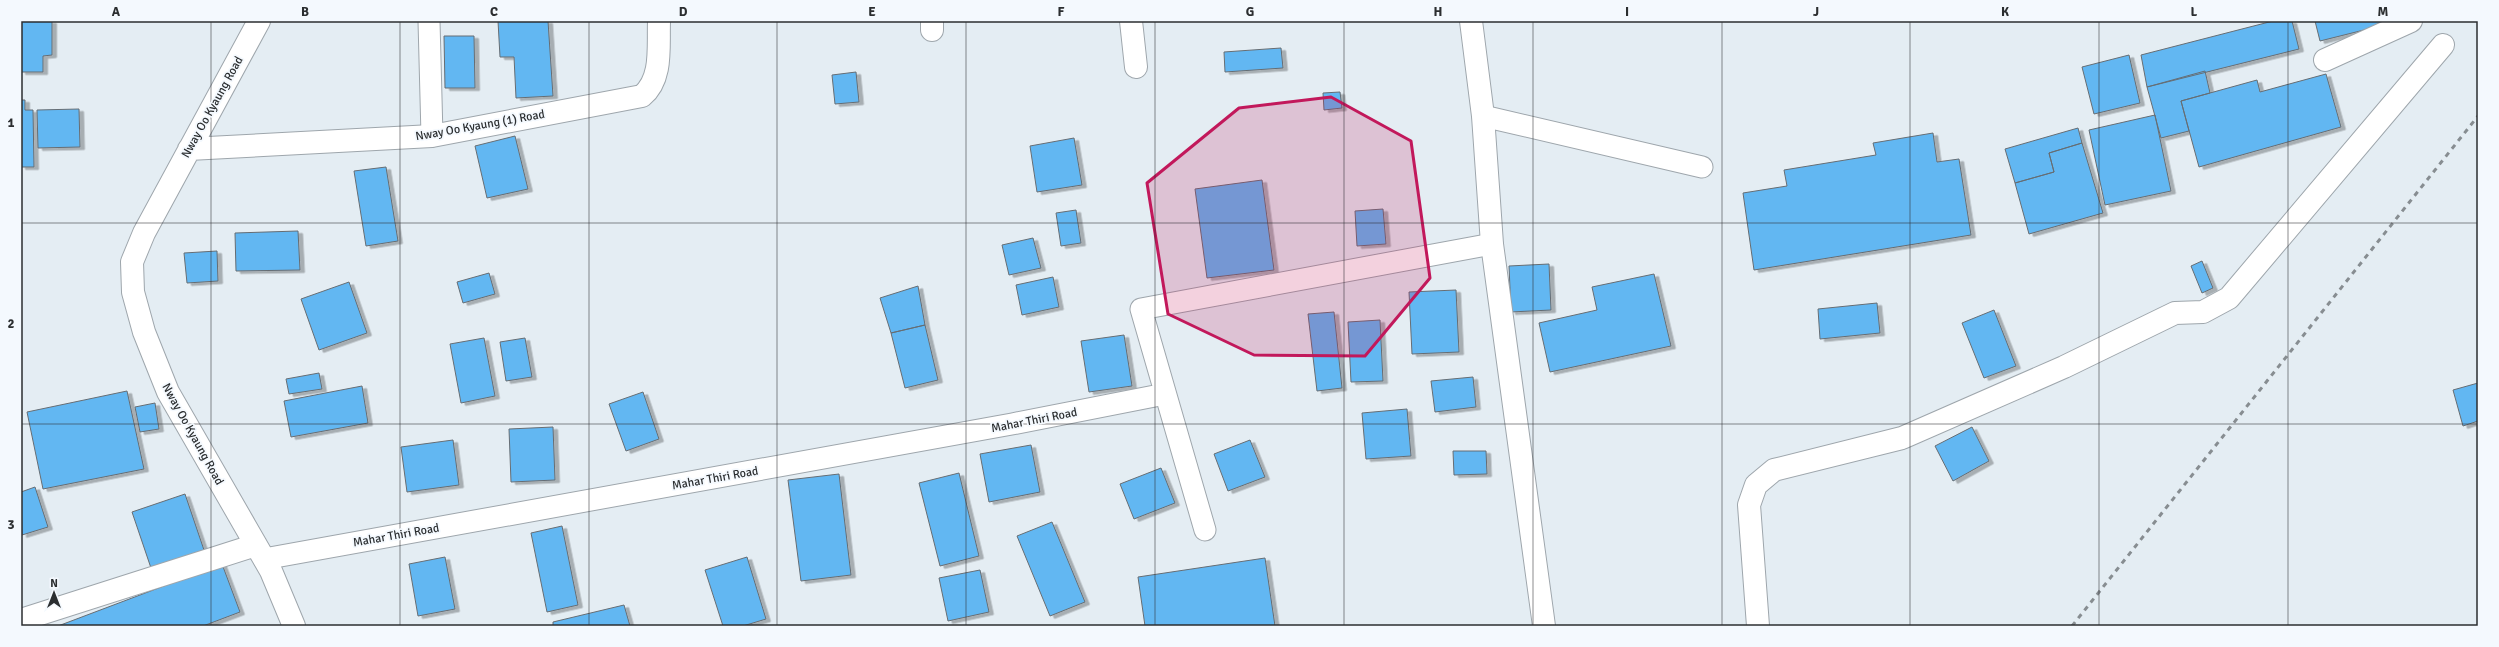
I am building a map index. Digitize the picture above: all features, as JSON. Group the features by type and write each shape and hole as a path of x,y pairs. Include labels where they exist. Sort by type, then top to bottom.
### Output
{"street":[{"name":"Nway Oo Kyaung Road","path":"259,21 144,233 132,262 132,292 144,332 168,392 260,552 294,626"},
{"name":"Nway Oo Kyaung (1) Road","path":"189,149 432,136 642,96 651,89 656,79 659,21"},
{"path":"1131,21 1136,67"},
{"path":"1471,21 1483,116 1492,244 1544,626"},
{"path":"2324,60 2411,21"},
{"path":"1758,626 1749,505 1756,485 1774,470 1902,438 2064,367 2176,313 2203,312 2229,298 2443,46"},
{"path":"21,620 260,552"}],"lane":[{"path":"429,21 432,136"},
{"path":"1483,116 1702,167"},
{"path":"1204,530 1141,309 1492,244"},
{"name":"Mahar Thiri Road","path":"260,552 1004,425 1165,394"}],"highlighted area":[{"path":"1331,97 1411,141 1430,278 1365,356 1254,355 1168,314 1147,183 1239,108"}],"building":[{"path":"21,21 52,21 52,55 43,56 43,72 21,72"},
{"path":"498,21 548,21 553,96 516,98 514,57 500,57"},
{"path":"2273,21 2292,21 2299,49 2147,87 2141,55"},
{"path":"2315,21 2379,21 2380,26 2320,41"},
{"path":"444,36 474,36 475,88 445,88"},
{"path":"1281,48 1283,68 1225,72 1224,52"},
{"path":"2129,55 2140,103 2094,114 2082,67"},
{"path":"2205,71 2210,93 2181,101 2189,131 2161,138 2147,87"},
{"path":"856,72 859,102 835,104 832,75"},
{"path":"2326,74 2341,127 2199,167 2181,101 2257,80 2260,92"},
{"path":"1340,92 1342,108 1324,110 1323,93"},
{"path":"21,100 25,100 25,110 33,110 34,167 21,167"},
{"path":"79,109 80,147 38,148 37,110"},
{"path":"2155,115 2171,191 2105,205 2089,130"},
{"path":"2078,128 2082,143 2049,153 2054,172 2015,183 2005,149"},
{"path":"1933,133 1937,162 1959,159 1971,235 1754,270 1743,193 1787,186 1784,170 1876,155 1873,143"},
{"path":"515,136 528,189 487,198 475,146"},
{"path":"1074,138 1082,185 1037,192 1030,146"},
{"path":"2082,143 2103,213 2029,234 2015,183 2054,172 2049,153"},
{"path":"386,167 398,241 366,246 354,171"},
{"path":"1262,180 1274,270 1207,278 1195,189"},
{"path":"1383,209 1386,244 1357,246 1355,211"},
{"path":"1076,210 1081,243 1061,246 1056,213"},
{"path":"298,231 300,270 236,271 235,233"},
{"path":"1033,238 1041,268 1009,275 1002,245"},
{"path":"217,251 218,281 187,283 184,253"},
{"path":"2202,261 2213,288 2202,293 2191,266"},
{"path":"1549,264 1551,310 1511,312 1509,266"},
{"path":"489,273 495,294 463,303 457,282"},
{"path":"1654,274 1671,346 1550,372 1539,323 1597,310 1592,287"},
{"path":"1053,277 1059,307 1022,315 1016,285"},
{"path":"349,282 367,333 319,350 301,299"},
{"path":"918,286 925,325 891,333 880,298"},
{"path":"1456,290 1459,352 1412,354 1409,292"},
{"path":"1877,303 1880,333 1820,339 1818,309"},
{"path":"1994,310 2016,366 1984,378 1962,323"},
{"path":"1334,312 1342,388 1317,391 1308,314"},
{"path":"1380,320 1383,381 1351,382 1348,322"},
{"path":"925,325 938,380 905,388 891,333"},
{"path":"1124,335 1132,386 1089,392 1081,341"},
{"path":"484,338 495,396 461,403 450,344"},
{"path":"525,338 532,377 506,381 500,342"},
{"path":"319,373 322,389 289,394 286,379"},
{"path":"1473,377 1476,407 1435,412 1431,381"},
{"path":"2478,383 2478,421 2463,426 2453,390"},
{"path":"362,386 368,423 291,437 284,401"},
{"path":"127,391 144,469 43,489 27,412"},
{"path":"643,392 659,439 626,451 609,404"},
{"path":"155,403 159,429 140,432 135,407"},
{"path":"1407,409 1411,456 1366,459 1362,413"},
{"path":"553,427 555,480 511,482 509,429"},
{"path":"1972,427 1989,461 1953,481 1935,446"},
{"path":"453,440 459,485 407,492 401,447"},
{"path":"1250,440 1265,477 1228,491 1214,454"},
{"path":"1031,445 1040,492 989,502 980,454"},
{"path":"1453,451 1486,451 1487,474 1454,475"},
{"path":"1161,468 1175,503 1134,519 1120,484"},
{"path":"959,473 979,556 940,566 919,483"},
{"path":"839,474 851,575 801,581 788,480"},
{"path":"35,487 48,527 22,535 21,492"},
{"path":"185,494 205,553 152,571 132,512"},
{"path":"1052,522 1085,602 1050,616 1017,536"},
{"path":"562,526 578,605 547,612 531,533"},
{"path":"445,557 455,609 418,616 409,564"},
{"path":"747,557 766,619 743,626 723,626 705,570"},
{"path":"1265,558 1275,626 1145,626 1138,577"},
{"path":"222,564 240,612 203,626 58,626"},
{"path":"980,570 989,612 948,621 939,578"},
{"path":"624,605 630,626 553,626 553,622"}],"railway":[{"path":"2072,626 2478,116"}]}
